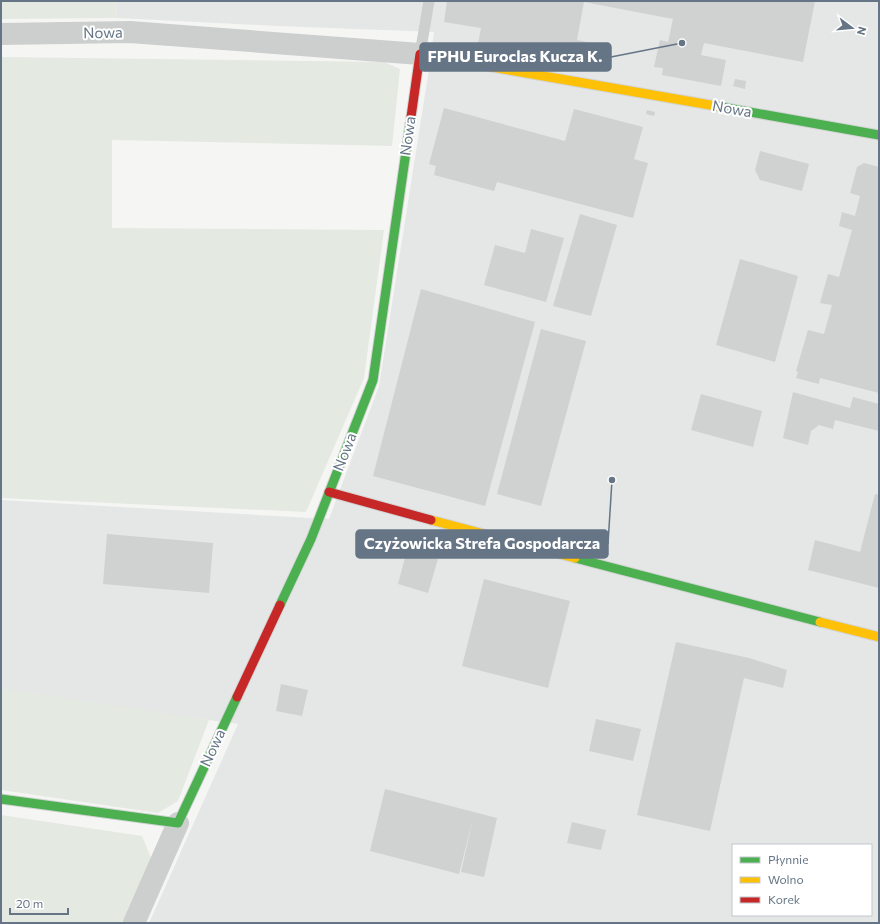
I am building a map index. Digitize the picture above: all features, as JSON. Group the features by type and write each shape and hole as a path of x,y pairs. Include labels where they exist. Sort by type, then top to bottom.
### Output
{"street":[{"name":"Nowa","path":"1,34 130,32 420,54 879,134"},
{"name":"Nowa","path":"134,923 178,823 311,538 372,380 420,54"},
{"path":"329,492 414,516 879,637"},
{"path":"1,799 178,823"}],"lane":[{"path":"420,54 429,1"}],"shaded area":[{"path":"1,1 116,1 117,18 1,19"},
{"path":"116,1 879,1 879,923 149,923 238,724 1,692 1,500 329,519 379,386 434,32 117,18"},
{"path":"1,57 384,62 400,69 392,146 112,140 112,228 384,230 364,378 306,512 1,498"},
{"path":"1,688 209,720 178,801 158,813 1,790"},
{"path":"1,815 142,836 152,860 123,923 1,923"}],"building":[{"path":"447,1 815,1 803,62 704,43 701,55 726,60 721,86 662,75 663,68 654,67 660,40 668,42 673,19 584,2 577,40 602,45 598,66 545,57 547,54 478,43 481,28 444,22"},
{"path":"735,79 746,81 745,89 733,86"},
{"path":"444,108 565,141 574,109 643,127 634,159 648,163 633,218 497,182 494,191 434,175 436,166 429,164"},
{"path":"647,110 655,112 654,116 646,114"},
{"path":"760,151 809,164 802,191 760,180 755,170"},
{"path":"864,163 879,167 879,393 820,378 819,384 796,378 798,372 796,371 808,330 824,334 832,305 820,303 828,274 839,277 852,230 839,226 842,212 855,216 860,196 850,193 857,167"},
{"path":"580,214 617,225 591,316 553,306"},
{"path":"531,229 564,238 546,302 484,285 495,245 525,253"},
{"path":"740,259 798,276 775,362 716,345"},
{"path":"421,289 535,322 485,506 373,476"},
{"path":"541,329 586,341 541,506 497,494"},
{"path":"793,392 850,408 853,397 879,404 879,431 835,420 833,429 819,425 811,431 808,445 783,438"},
{"path":"701,394 762,411 753,447 691,430"},
{"path":"875,494 879,495 879,588 808,570 815,540 860,552"},
{"path":"107,534 213,543 209,593 103,584"},
{"path":"407,550 438,559 428,593 398,584"},
{"path":"484,579 570,601 548,688 462,666"},
{"path":"676,642 749,658 787,670 783,688 744,678 710,831 637,815"},
{"path":"281,684 308,690 302,716 276,711"},
{"path":"596,719 641,729 633,761 589,751"},
{"path":"385,789 497,818 484,877 461,872 473,818 459,874 370,851"},
{"path":"572,822 606,830 601,850 567,843"}],"traffic: fast":[{"path":"716,106 879,135"},
{"path":"280,605 311,539 373,380 410,124"},
{"path":"575,558 820,622"},
{"path":"1,799 178,823 237,697"}],"traffic: slow":[{"path":"463,62 716,106"},
{"path":"431,520 575,558"},
{"path":"820,622 879,637"}],"traffic: jam":[{"path":"410,124 420,54 463,62"},
{"path":"329,492 431,520"},
{"path":"237,697 280,605"}],"place":[{"name":"FPHU Euroclas Kucza K.","path":"682,43"},
{"name":"Czyżowicka Strefa Gospodarcza","path":"612,480"}]}
